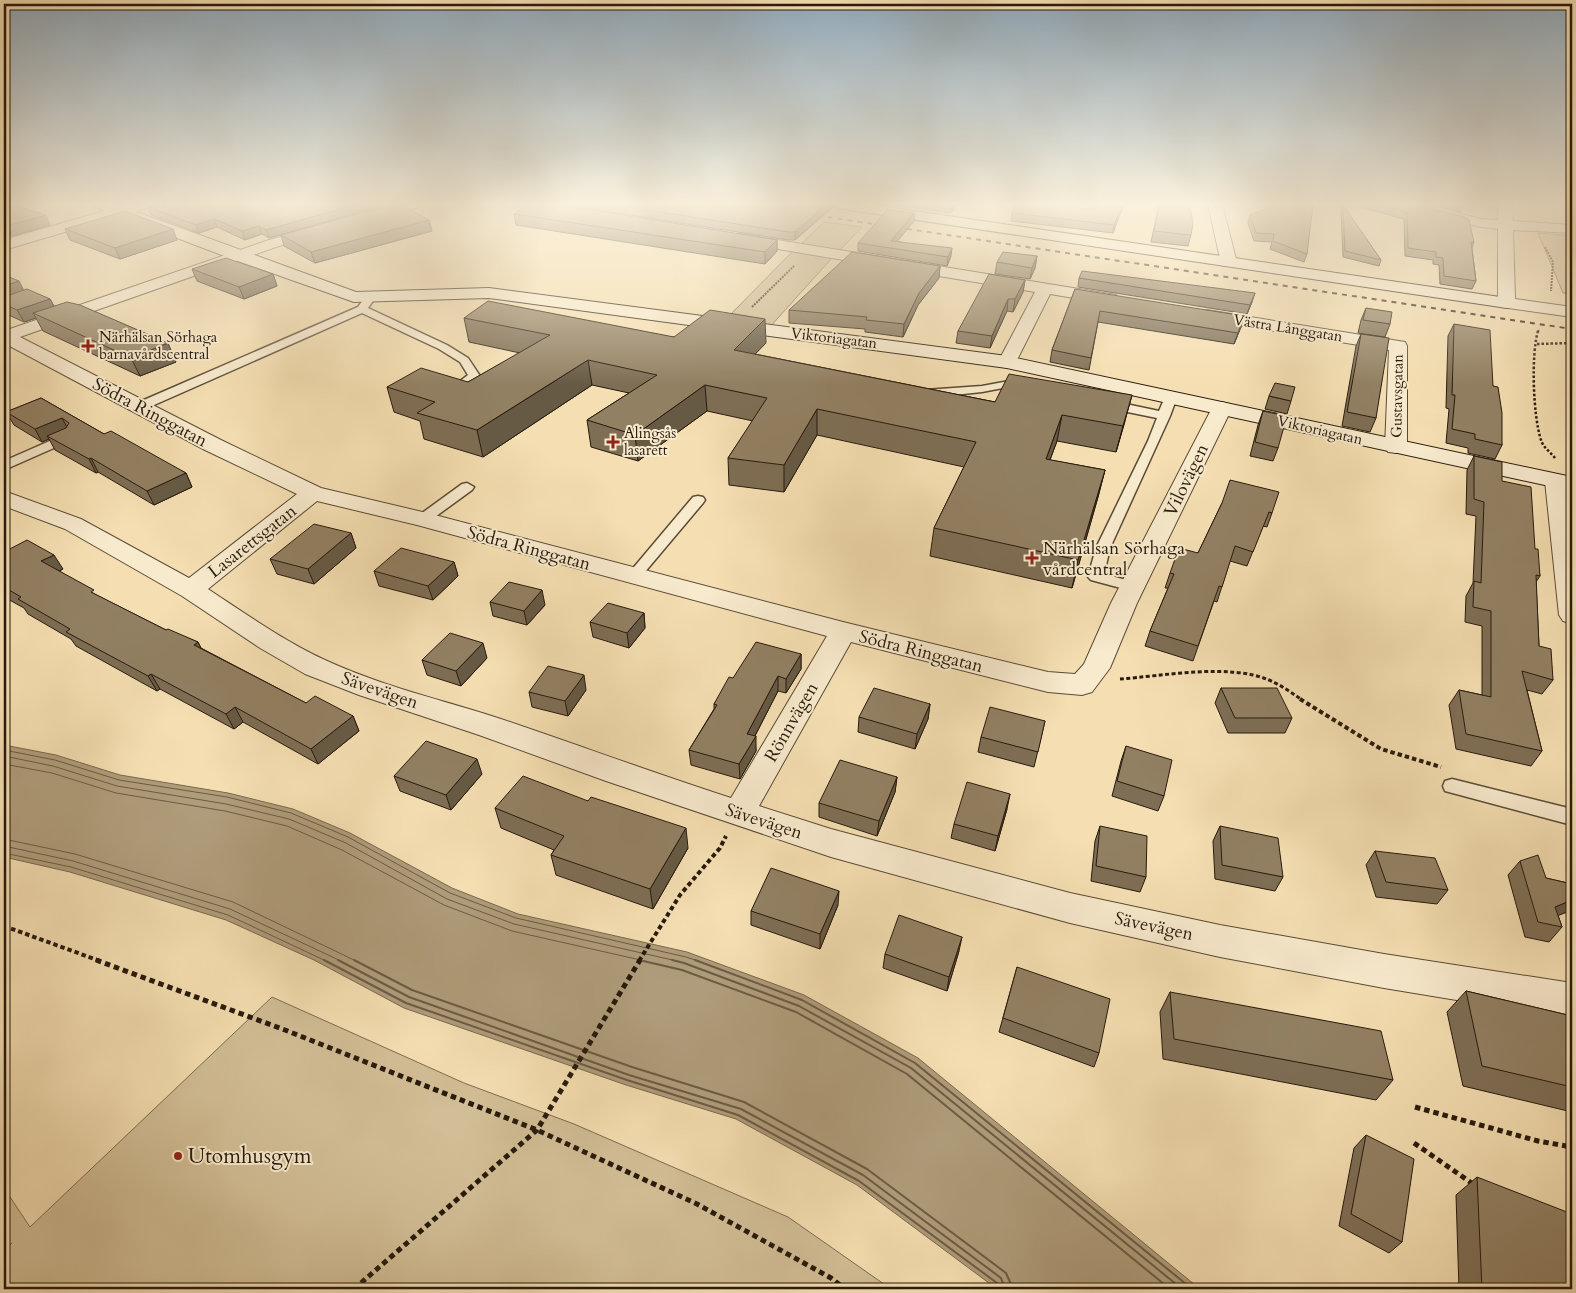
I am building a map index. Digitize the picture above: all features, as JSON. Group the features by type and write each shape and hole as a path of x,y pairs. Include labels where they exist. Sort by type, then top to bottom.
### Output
{"street":[{"path":"4,337 214,264"},
{"name":"Viktoriagatan","path":"261,264 354,297 366,304 459,293 489,293 1013,363 1396,447 1562,476"},
{"path":"899,264 1123,301"},
{"path":"1239,264 1572,312"},
{"path":"1507,264 1507,302"},
{"path":"1013,363 1045,288"},
{"name":"Västra Långgatan","path":"1192,312 1398,346"},
{"name":"Södra Ringgatan","path":"4,337 141,406 213,445 313,493 423,519 842,631 1048,682 1082,685"},
{"name":"Gustavsgatan","path":"1396,447 1398,346"},
{"name":"Vilovägen","path":"1082,685 1096,668 1132,586 1222,408"},
{"path":"1562,476 1572,615"},
{"name":"Lasarettsgatan","path":"191,590 313,493"},
{"name":"Sävevägen","path":"4,498 73,524 191,590 270,642 315,667 369,688 490,727 617,773 739,813 831,842 1080,910 1220,941 1432,979 1572,1001"},
{"name":"Rönnvägen","path":"739,813 842,631"}],"lane":[{"path":"141,406 337,320 366,304 464,360 474,376 449,395"},
{"path":"913,395 982,390 1014,385 1013,363"},
{"path":"1132,586 1096,577 1103,548 1154,441 1171,397"},
{"path":"1096,402 1164,416"},
{"path":"4,466 68,437"},
{"path":"423,519 467,487"},
{"path":"634,576 698,500"},
{"path":"1450,778 1572,817"}],"path":[{"path":"734,325 795,264"},
{"path":"1550,294 1554,264"},
{"path":"1539,329 1535,335 1537,344 1533,384 1541,441 1562,476"},
{"path":"1537,344 1572,343"},
{"path":"1082,685 1126,678 1222,671 1250,674 1270,680 1381,748 1450,778"},
{"path":"354,1289 537,1130 680,895 720,848 739,813"},
{"path":"4,926 285,1030 537,1130 697,1204 831,1278 845,1289"},
{"path":"1415,1107 1538,1141 1572,1147"},
{"path":"1414,1143 1476,1186"}],"shaded area":[{"path":"780,264 826,264 769,328 724,321"},
{"path":"1551,264 1572,264 1572,294 1563,293"},
{"path":"272,997 464,1083 574,1124 788,1217 891,1289 4,1289 4,1251 12,1243 4,1249 4,1188 30,1227"}],"water":[{"path":"4,745 56,755 120,775 228,793 293,809 350,833 452,888 518,914 687,952 804,995 918,1058 1200,1289 997,1289 857,1185 736,1119 626,1085 404,1008 314,960 226,920 70,872 4,857"}],"building":[{"path":"206,264 245,264 273,274 239,287 192,269"},
{"path":"839,264 940,266 919,293 904,324 866,320 867,317 789,310"},
{"path":"1011,264 1034,264 1032,268"},
{"path":"1443,264 1474,264 1476,281 1444,276"},
{"path":"1082,271 1255,293 1250,305 1079,278"},
{"path":"989,274 1025,280 1015,299 1008,299 992,336 958,331"},
{"path":"4,275 19,281 4,286"},
{"path":"27,289 50,299 17,310 4,304 4,297"},
{"path":"1075,289 1244,316 1238,333 1100,311 1091,358 1052,350"},
{"path":"488,301 674,337 710,310 765,319 734,350 995,402 1009,374 1132,395 1123,426 1062,415 1046,459 1105,470 1078,560 934,528 976,442 817,409 784,465 728,458 767,398 705,385 635,435 587,420 657,375 588,360 477,430 417,413 435,402 387,387 421,368 468,382 550,335 464,318"},
{"path":"67,302 80,305 168,343 131,358 33,313"},
{"path":"1366,308 1392,312 1390,324 1363,320"},
{"path":"1454,324 1490,330 1493,386 1498,387 1502,413 1502,445 1475,439 1475,434 1452,429 1455,395 1452,395"},
{"path":"1361,334 1389,338 1376,418 1347,412"},
{"path":"1275,383 1295,387 1291,401 1269,396"},
{"path":"41,398 104,434 111,431 186,473 147,491 91,458 89,459 47,436 66,428 69,423 62,418 35,429 6,412"},
{"path":"1263,411 1287,416 1278,448 1255,442"},
{"path":"1474,456 1502,462 1502,481 1531,487 1535,549 1538,549 1540,576 1536,575 1539,646 1551,649 1553,680 1522,671 1542,751 1466,734 1459,690 1491,697 1491,611 1473,607 1474,581 1481,583 1484,502 1474,499"},
{"path":"1230,480 1279,492 1272,513 1269,512 1253,552 1235,546 1222,587 1219,586 1198,646 1150,631 1174,574 1170,573 1179,548 1198,553 1222,503"},
{"path":"314,524 351,533 308,569 270,559"},
{"path":"27,540 54,555 41,561 94,590 91,592 166,630 168,629 198,642 194,645 306,703 315,696 353,716 311,749 235,707 226,714 151,674 148,676 66,632 70,629 18,599 21,597 4,587 4,552"},
{"path":"401,548 454,562 428,586 374,571"},
{"path":"509,582 542,590 524,611 490,602"},
{"path":"608,603 644,613 627,633 590,622"},
{"path":"450,633 483,643 456,671 422,660"},
{"path":"756,642 801,654 786,679 778,676 747,734 756,736 739,764 689,750 717,705 714,704 729,677 733,678"},
{"path":"548,666 584,675 565,701 529,692"},
{"path":"874,688 930,704 917,734 859,717"},
{"path":"1221,688 1277,688 1292,718 1235,718"},
{"path":"990,707 1045,721 1038,752 981,737"},
{"path":"426,741 477,759 446,795 394,776"},
{"path":"1126,746 1172,760 1164,796 1117,781"},
{"path":"840,760 897,777 879,821 819,803"},
{"path":"523,776 588,801 591,797 686,828 650,889 551,855 564,836 495,808"},
{"path":"967,782 1010,794 998,836 954,824"},
{"path":"1100,826 1147,836 1146,877 1096,866"},
{"path":"1220,826 1278,838 1283,877 1222,865"},
{"path":"1375,851 1435,858 1448,890 1386,882"},
{"path":"1538,855 1546,878 1572,884 1572,900 1555,907 1562,927 1538,922 1520,861"},
{"path":"771,868 839,891 820,934 751,911"},
{"path":"899,915 962,937 949,977 885,954"},
{"path":"1017,967 1110,999 1099,1053 1003,1018"},
{"path":"1466,991 1572,1016 1572,1087 1482,1066"},
{"path":"1170,992 1381,1031 1393,1080 1174,1039"},
{"path":"1366,1135 1414,1159 1402,1242 1351,1214"},
{"path":"1477,1177 1572,1214 1572,1289 1482,1289"}],"railway":[{"path":"1142,264 1572,329"}],"place":[{"name":"Närhälsan Sörhaga barnavårdscentral","path":"88,346"},
{"name":"Alingsås lasarett","path":"613,442"},
{"name":"Närhälsan Sörhaga vårdcentral","path":"1032,558"},
{"name":"Utomhusgym","path":"178,1156"}]}
